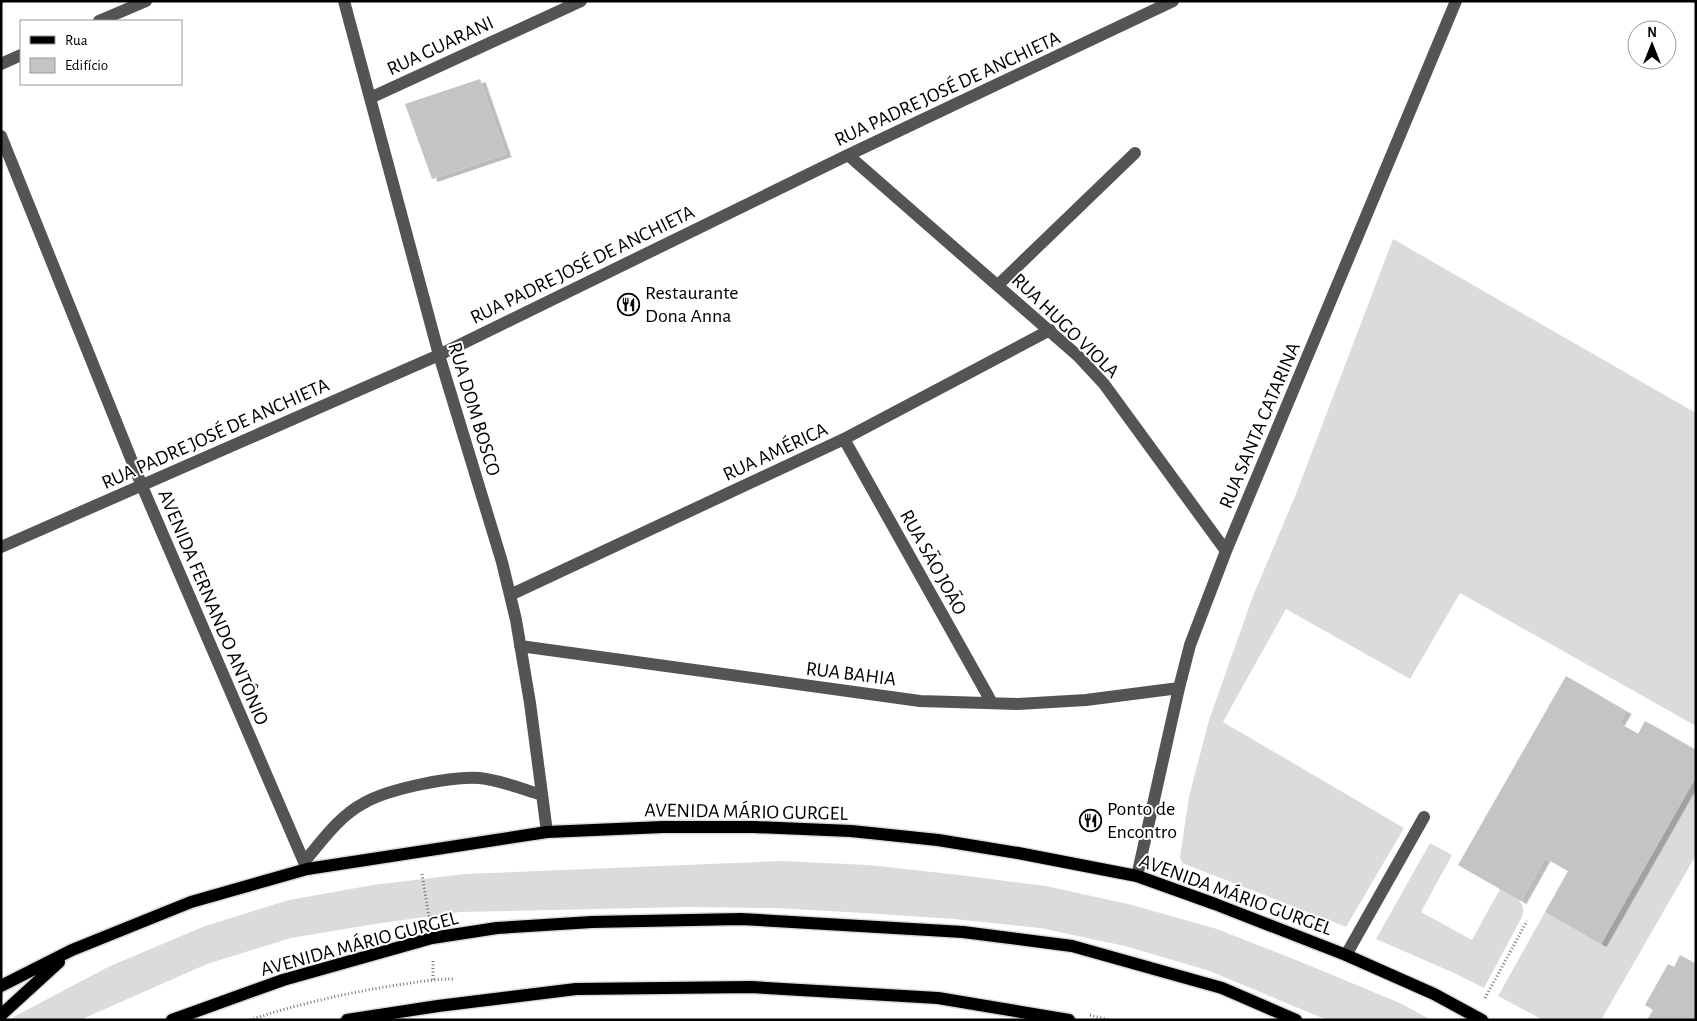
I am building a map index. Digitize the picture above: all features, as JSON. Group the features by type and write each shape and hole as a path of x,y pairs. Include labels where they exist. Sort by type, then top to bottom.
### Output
{"main road":[{"name":"AVENIDA MÁRIO GURGEL","path":"1,986 72,950 191,902 306,865 547,832 663,827 754,827 851,831 947,841 1137,876 1346,955 1434,994 1479,1018"},
{"name":"AVENIDA MÁRIO GURGEL","path":"172,1020 283,980 432,938 497,928 592,922 741,920 964,932 1072,946 1222,988 1296,1020"},
{"path":"1,1014 72,950"},
{"path":"347,1020 429,1007 576,989 751,987 938,998 1069,1020"}],"street":[{"path":"101,20 146,1"},
{"name":"RUA DOM BOSCO","path":"344,1 438,354 502,562 520,646 547,832"},
{"name":"RUA GUARANI","path":"370,98 581,1"},
{"name":"RUA PADRE JOSÉ DE ANCHIETA","path":"1,547 438,354 848,155 1173,1"},
{"name":"RUA SANTA CATARINA","path":"1137,876 1190,645 1226,551 1456,1"},
{"path":"1,64 20,55"},
{"name":"AVENIDA FERNANDO ANTÔNIO","path":"1,136 142,486 306,865"},
{"path":"998,285 1135,153"},
{"name":"RUA HUGO VIOLA","path":"848,155 1078,356 1104,384 1226,551"},
{"name":"RUA AMÉRICA","path":"510,595 844,439 1050,330"},
{"name":"RUA SÃO JOÃO","path":"844,439 992,703"},
{"name":"RUA BAHIA","path":"520,646 912,700 1018,704 1086,700 1179,688"},
{"path":"306,865 342,818 363,803 383,794 448,779 480,778 542,795"},
{"path":"1346,955 1424,817"}],"path":[{"path":"1479,1018 1527,920"}],"shaded area":[{"path":"1393,239 1696,413 1696,726 1460,593 1410,679 1286,609 1223,722 1404,828 1346,927 1182,863 1180,857 1189,797 1209,720 1253,596 1296,494"},
{"path":"1696,777 1696,855 1601,1020 1543,1020 1498,996 1545,912 1601,944"},
{"path":"1430,843 1452,855 1421,912 1472,940 1500,889 1514,896 1523,906 1522,917 1484,988 1376,939"},
{"path":"782,861 869,865 959,875 1046,886 1132,905 1217,929 1402,1004 1431,1020 1327,1020 1210,971 1125,946 1040,928 954,919 864,913 775,908 686,907 460,912 291,938 207,964 80,1020 8,1020 108,967 205,926 289,900 373,885 465,874"}],"building":[{"path":"480,79 506,154 432,179 405,104"},
{"path":"1566,676 1626,711 1619,723 1638,734 1645,721 1696,750 1696,777 1601,944 1545,912 1568,871 1545,858 1521,901 1458,865"},
{"path":"1680,955 1696,964 1696,1020 1647,1020 1653,1010 1645,1005 1668,964 1674,967"}],"place":[{"name":"Restaurante Dona Anna","path":"629,304"},
{"name":"Ponto de Encontro","path":"1091,820"}]}
